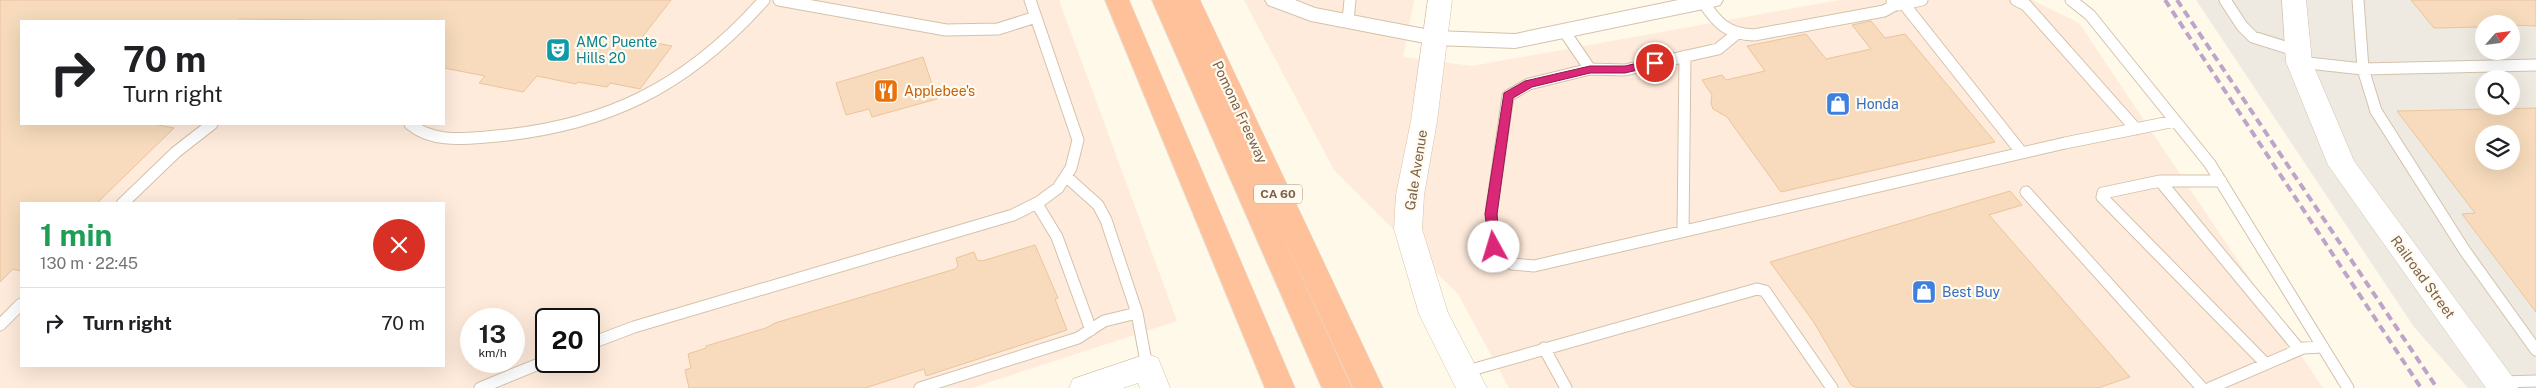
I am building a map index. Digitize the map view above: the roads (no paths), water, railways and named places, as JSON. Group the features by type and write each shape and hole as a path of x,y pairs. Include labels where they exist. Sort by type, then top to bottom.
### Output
{"highway":[{"path":"1117,0 1280,388"},
{"path":"1149,0 1319,388"},
{"path":"1164,0 1337,388"},
{"name":"Pomona Freeway","path":"1188,0 1368,388"}],"street":[{"path":"1275,0 1311,14 1435,38 1515,41 1708,1"},
{"name":"Gale Avenue","path":"1440,0 1424,121 1410,195 1408,229 1434,314 1468,380"},
{"name":"Railroad Street","path":"2294,0 2298,56 2342,165 2501,385"},
{"path":"1084,388 1151,378"}],"lane":[{"path":"411,125 415,130 428,135 448,138 484,138 546,132 593,118 658,90 686,73 734,35 764,0"},
{"path":"780,0 946,30 998,29 1036,17"},
{"path":"600,340 634,327 1013,215 1037,204 1058,189 1068,178 1076,159 1078,140 1030,0"},
{"path":"1348,21 1350,0"},
{"path":"1708,1 1718,26 1735,35 1754,35 1884,11 1896,3 1922,0"},
{"path":"2016,0 2026,5 2136,129"},
{"path":"2071,0 2090,15 2210,164 2348,388"},
{"path":"2225,0 2242,26 2252,37 2298,56 2363,69 2536,65"},
{"path":"2358,0 2363,69 2376,111 2464,251 2536,350"},
{"path":"1896,3 2022,153"},
{"path":"1564,31 1590,69"},
{"path":"1735,35 1718,49 1625,70 1590,69 1528,84 1508,96 1491,214 1494,247 1512,264 1534,266 2022,153 2175,121"},
{"path":"1683,231 1685,56"},
{"path":"124,202 176,152 211,125"},
{"path":"1068,178 1098,205 1106,220 1138,313 1151,378"},
{"path":"2220,181 2160,181 2103,193 2102,197 2266,364"},
{"path":"2160,181 2299,350"},
{"path":"2026,192 2202,388"},
{"path":"1037,204 1057,237 1091,330"},
{"path":"1468,380 1544,348 1757,289 1764,291 1832,388"},
{"path":"0,324 20,305"},
{"path":"920,388 1078,338 1104,321 1138,313"},
{"path":"2210,388 2299,350 2323,347"},
{"path":"1544,348 1566,388"},
{"path":"480,388 535,366"},
{"path":"2501,385 2536,381"}],"railway":[{"path":"2165,0 2421,388"},
{"path":"2177,0 2437,388"}],"place":[{"name":"AMC Puente Hills 20","path":"558,50"},
{"name":"Applebee's","path":"886,91"},
{"name":"Honda","path":"1838,104"},
{"name":"Best Buy","path":"1924,292"}]}
